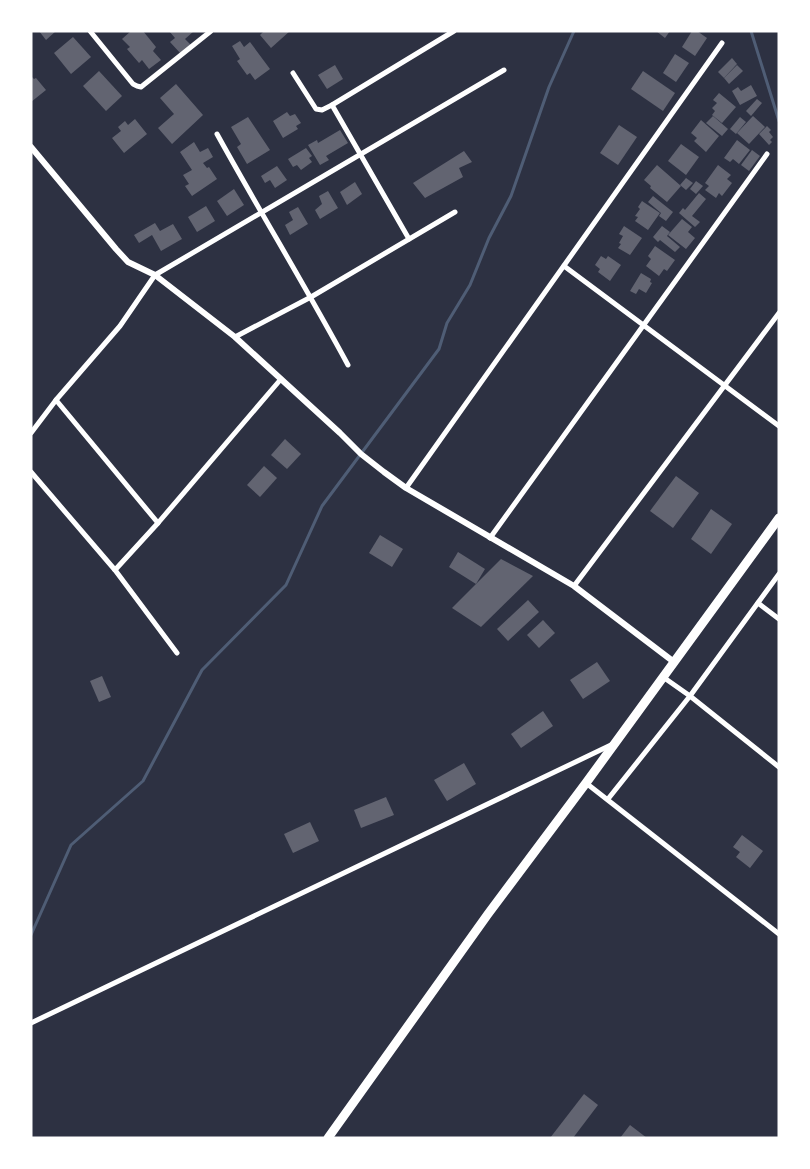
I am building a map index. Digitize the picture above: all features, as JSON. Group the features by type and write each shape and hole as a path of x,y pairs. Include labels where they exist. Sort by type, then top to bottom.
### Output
{"main road":[{"path":"328,1138 488,914 779,518"}],"street":[{"path":"90,31 133,84 137,86 141,86 211,31"},
{"path":"292,73 316,109 322,110 454,31"},
{"path":"406,488 722,43"},
{"path":"31,434 56,400 120,326 155,275 504,70"},
{"path":"332,104 409,239"},
{"path":"217,134 311,296 348,365"},
{"path":"31,146 128,262 155,275 235,337 361,454 406,488 574,586 674,662"},
{"path":"490,538 767,154"},
{"path":"235,337 311,296 455,212"},
{"path":"564,266 779,426"},
{"path":"574,586 779,313"},
{"path":"115,570 158,524 281,379"},
{"path":"56,400 158,524"},
{"path":"31,472 115,570 177,653"},
{"path":"608,800 690,696 779,574"},
{"path":"758,603 779,620"},
{"path":"663,677 690,696 779,767"},
{"path":"31,1023 613,744"},
{"path":"586,783 779,934"}],"building":[{"path":"39,31 56,31 46,40"},
{"path":"131,31 143,31 156,47 153,51 161,60 149,69 142,60 139,63 127,49 130,47 122,39"},
{"path":"169,31 194,31 185,39 191,45 181,54 170,42 175,38"},
{"path":"264,31 290,31 271,48 260,35"},
{"path":"656,31 670,31 665,38"},
{"path":"692,31 697,31 707,38 695,56 682,47"},
{"path":"73,37 91,57 71,74 54,53"},
{"path":"240,41 244,47 250,42 270,69 255,80 250,73 247,75 237,61 240,59 232,46"},
{"path":"675,54 689,63 676,82 663,73"},
{"path":"732,58 737,64 724,78 718,72"},
{"path":"335,65 343,79 327,89 318,75"},
{"path":"737,65 743,71 729,84 724,78"},
{"path":"99,71 122,96 106,111 83,86"},
{"path":"643,71 675,93 663,111 631,89"},
{"path":"31,76 34,79 36,78 46,90 31,102"},
{"path":"176,84 203,115 172,144 158,128 174,114 160,98"},
{"path":"751,85 757,96 740,105 732,91 738,87 741,91"},
{"path":"719,93 736,107 722,123 712,115 715,111 712,108 717,103 713,100"},
{"path":"757,99 762,103 751,116 746,111"},
{"path":"287,112 290,116 295,114 301,123 296,126 298,129 283,138 273,121"},
{"path":"713,116 728,129 722,136 706,123"},
{"path":"753,116 765,127 749,144 737,133"},
{"path":"248,117 270,150 247,164 237,147 241,144 231,127"},
{"path":"740,117 746,122 736,134 730,129"},
{"path":"135,119 147,134 124,153 112,138 121,131 118,127 125,121 128,125"},
{"path":"701,120 719,136 706,152 694,141 697,138 691,133"},
{"path":"619,125 637,137 618,165 600,153"},
{"path":"767,126 771,130 769,132 773,137 769,145 759,134"},
{"path":"340,130 348,143 326,156 329,160 320,165 308,145 317,140 318,143"},
{"path":"737,140 750,150 739,164 733,159 730,162 724,158"},
{"path":"194,142 200,152 208,148 213,157 203,163 207,168 209,167 217,179 192,196 185,186 189,184 183,175 192,170 180,152"},
{"path":"681,144 699,157 686,175 668,161"},
{"path":"306,148 312,156 309,158 312,162 301,170 297,165 293,167 288,159"},
{"path":"752,150 760,156 749,171 741,165"},
{"path":"464,151 472,162 459,168 463,177 425,198 413,183"},
{"path":"657,165 681,186 667,202 650,188 651,186 644,180"},
{"path":"718,165 731,175 727,179 732,183 722,196 719,193 716,198 705,190 709,186 705,183"},
{"path":"277,166 287,180 275,188 270,180 265,183 261,176"},
{"path":"686,178 693,183 686,190 680,185"},
{"path":"696,181 703,186 696,194 690,189"},
{"path":"355,182 362,194 347,205 340,192"},
{"path":"234,189 244,205 227,216 217,201"},
{"path":"328,191 338,208 320,219 315,210 322,204 319,196"},
{"path":"699,193 706,199 692,216 700,222 695,227 679,213 683,208 685,210"},
{"path":"653,196 673,212 666,221 659,216 661,213 648,202"},
{"path":"642,201 660,213 648,230 635,221 638,217 635,216 640,209 638,207"},
{"path":"206,206 215,221 197,232 188,217"},
{"path":"298,207 308,224 290,235 285,225 293,220 289,212"},
{"path":"682,219 692,227 688,232 695,238 686,249 668,235"},
{"path":"155,223 160,231 173,224 182,239 161,251 152,235 139,243 134,235"},
{"path":"624,226 642,238 630,255 618,248 623,236 619,234"},
{"path":"662,226 670,232 667,236 680,247 675,252 653,237"},
{"path":"655,246 675,260 667,271 664,269 659,276 646,266 651,259 648,256"},
{"path":"601,256 606,259 608,256 621,265 610,281 598,272 600,269 595,265"},
{"path":"641,273 651,279 650,282 652,283 646,293 639,289 636,294 630,291"},
{"path":"285,439 301,454 287,469 271,455"},
{"path":"264,466 277,478 260,497 247,485"},
{"path":"676,476 699,493 673,528 650,511"},
{"path":"711,509 732,524 711,554 691,539"},
{"path":"380,535 403,549 392,567 369,553"},
{"path":"458,552 485,569 476,584 449,567"},
{"path":"501,559 533,576 481,627 452,608"},
{"path":"528,600 539,612 508,641 497,629"},
{"path":"543,620 555,633 539,648 527,635"},
{"path":"597,662 610,681 583,699 570,680"},
{"path":"102,676 111,697 99,702 90,681"},
{"path":"543,711 553,726 521,748 511,734"},
{"path":"464,763 476,784 447,801 434,780"},
{"path":"386,797 394,815 361,828 354,810"},
{"path":"310,822 319,841 293,853 284,834"},
{"path":"742,835 763,851 750,868 736,857 740,852 733,847"},
{"path":"584,1094 598,1105 573,1138 550,1138"},
{"path":"630,1125 647,1138 620,1138"}],"waterway":[{"path":"31,935 71,845 143,781 202,670 286,585 322,506 439,349 447,323 470,285 489,238 511,196 549,87 574,31"},
{"path":"751,31 779,121"}]}
